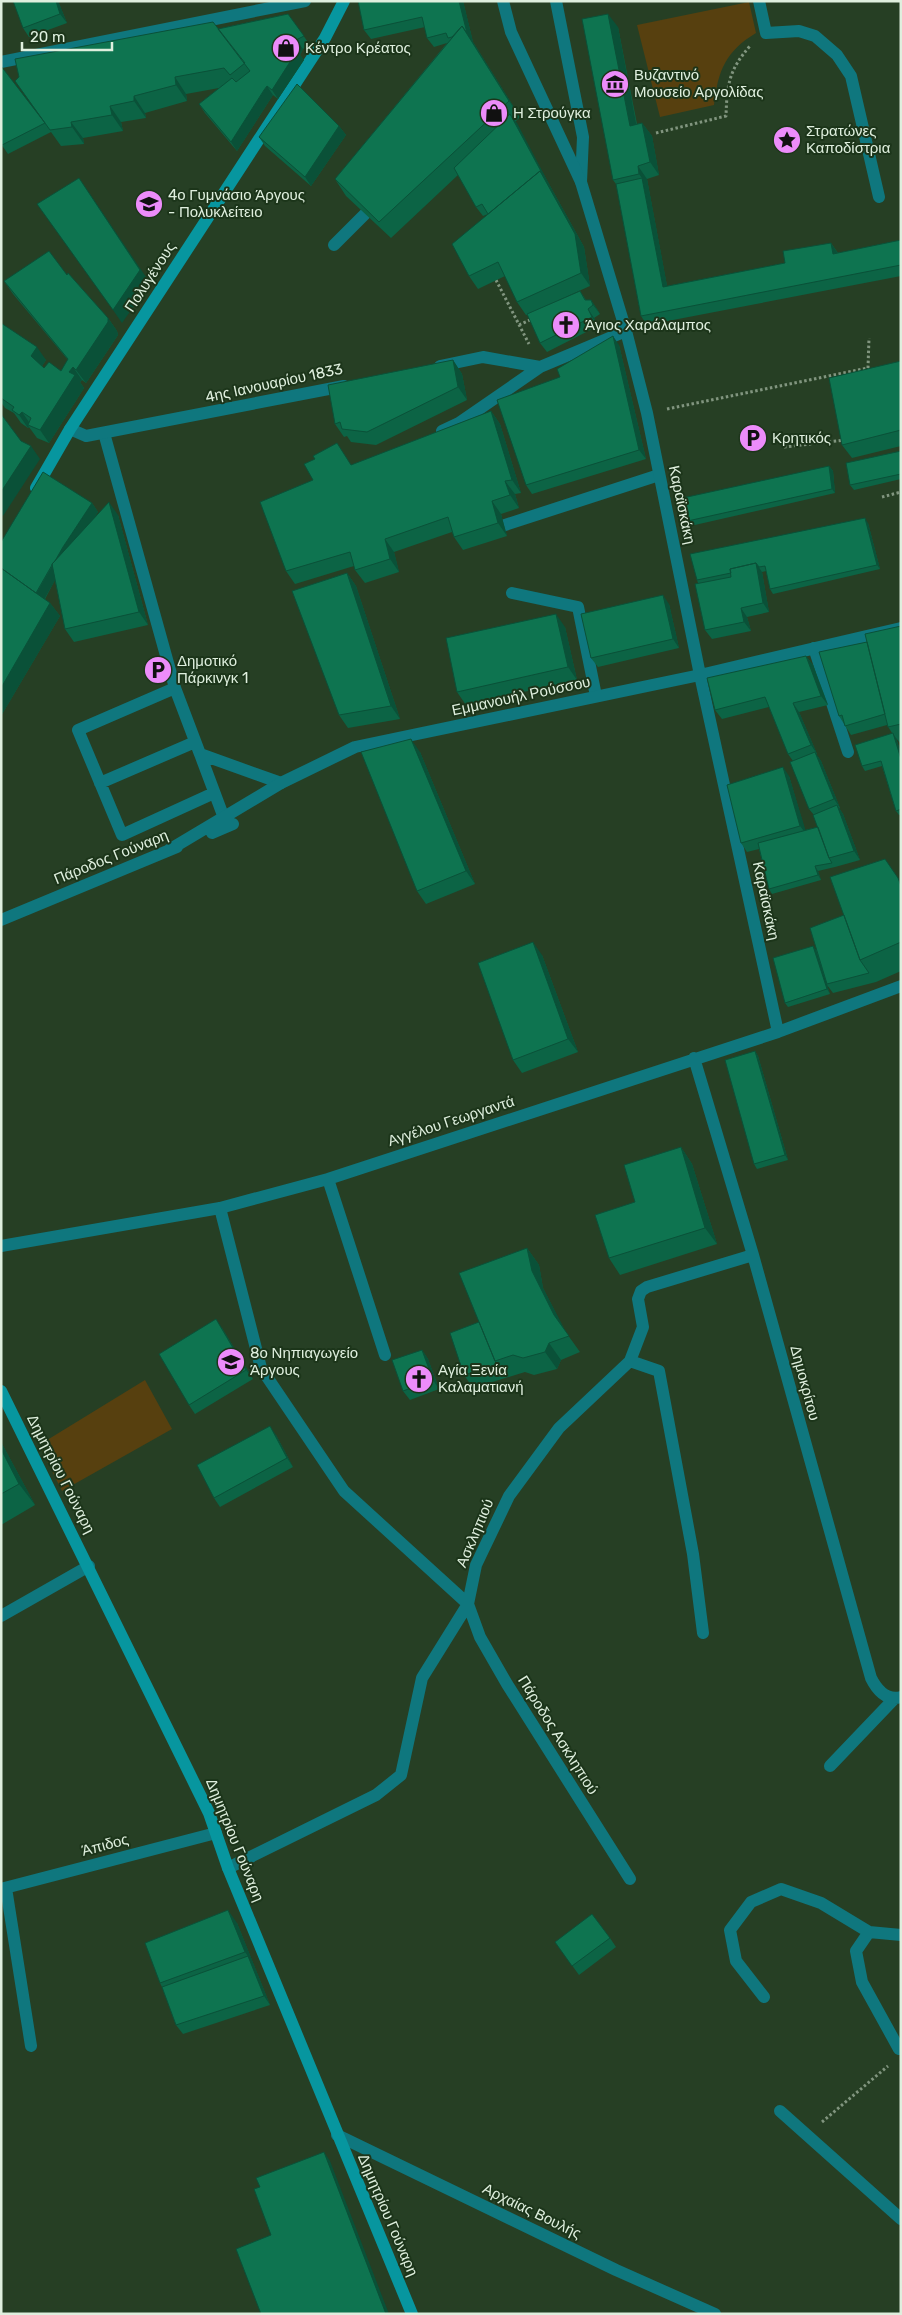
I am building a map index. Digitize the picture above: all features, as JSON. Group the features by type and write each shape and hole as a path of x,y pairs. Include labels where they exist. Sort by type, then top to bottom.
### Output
{"main road":[{"name":"Πολυγένους","path":"31,496 70,429 325,38 344,1"},
{"name":"Δημητρίου Γούναρη","path":"1,1391 89,1566 209,1813 228,1868 412,2314"}],"street":[{"path":"1,62 306,1"},
{"name":"Καραϊσκάκη","path":"503,1 511,32 581,182 626,331 647,413 700,675 778,1032"},
{"path":"556,1 583,137 581,182"},
{"path":"759,1 766,33 799,31 815,36 837,55 852,76 879,197"},
{"path":"334,244 364,214"},
{"path":"434,435 459,423 540,367 626,331"},
{"path":"425,369 483,357 540,367"},
{"name":"4ης Ιανουαρίου 1833","path":"70,429 86,436 358,383"},
{"path":"104,433 174,688 214,793 228,822"},
{"path":"505,525 659,475"},
{"path":"512,592 578,607 596,696"},
{"name":"Εμμανουήλ Ρούσσου","path":"228,822 281,783 356,747 700,675 901,628"},
{"path":"814,648 848,752"},
{"path":"174,688 78,730 122,835 214,793"},
{"path":"100,784 195,742"},
{"path":"200,754 281,783"},
{"name":"Πάροδος Γούναρη","path":"1,920 169,850 228,822"},
{"name":"Αγγέλου Γεωργαντά","path":"1,1246 220,1208 328,1179 778,1032 901,986"},
{"name":"Δημοκρίτου","path":"694,1058 753,1255 870,1678 879,1692 897,1698"},
{"path":"328,1179 385,1354"},
{"path":"220,1208 261,1368 344,1491 468,1604"},
{"name":"Ασκληπιού","path":"228,1868 376,1795 401,1775 422,1678 468,1604 476,1565 509,1496 559,1428 630,1361 643,1327 638,1299 641,1291 647,1286 753,1255"},
{"path":"630,1361 659,1371 692,1554 703,1633"},
{"path":"1,1616 89,1566"},
{"name":"Πάροδος Ασκληπιού","path":"468,1604 480,1637 507,1684 630,1879"},
{"path":"830,1766 897,1698"},
{"name":"Άπιδος","path":"4,1889 216,1833"},
{"path":"4,1889 30,2046"},
{"path":"764,1997 736,1961 730,1930 751,1902 781,1889 821,1903 869,1932 901,1935"},
{"path":"869,1932 856,1950 862,1982 899,2049"},
{"path":"780,2111 901,2219"},
{"name":"Αρχαίας Βουλής","path":"337,2135 616,2270 715,2314"}],"path":[{"path":"656,133 726,116 727,87 737,62 754,41 766,33"},
{"path":"496,280 540,367"},
{"path":"519,325 536,318"},
{"path":"647,413 868,368 869,338"},
{"path":"784,447 848,440"},
{"path":"882,497 901,492"},
{"path":"806,2135 900,2056 899,2049"}],"shaded area":[{"path":"749,2 756,33 737,47 725,63 718,82 714,105 660,117 637,25"},
{"path":"145,1380 172,1429 62,1491 39,1445"}],"building":[{"path":"13,1 56,1 60,14 23,28"},
{"path":"358,1 459,1 467,33 462,26 452,37 448,38 446,33 427,38 422,17 364,30"},
{"path":"288,14 304,36 296,40 293,46 297,51 272,90 267,86 264,90 231,142 199,104 232,78 236,82 250,71 218,29"},
{"name":"Βυζαντινό Μουσείο Αργολίδας","path":"608,14 630,126 642,123 650,162 638,166 639,174 613,180 582,19"},
{"path":"213,22 245,63 230,75 224,68 175,77 176,85 134,96 134,101 110,106 112,115 71,122 72,127 50,130 15,81 19,77 15,59"},
{"path":"462,26 509,101 379,222 335,179"},
{"path":"1,66 45,123 2,145 1,144"},
{"path":"297,84 339,126 305,177 259,137"},
{"path":"510,114 543,175 540,171 488,214 482,204 476,207 454,168"},
{"path":"540,171 575,234 581,273 517,302 498,262 469,276 452,244"},
{"path":"79,178 140,270 113,310 37,204"},
{"path":"642,178 663,287 785,263 783,251 831,243 833,254 901,240 901,265 641,316 616,184"},
{"path":"49,251 67,275 68,273 108,318 108,322 76,370 73,367 69,372 75,375 40,430 28,425 31,418 22,412 19,415 12,410 14,407 1,398 1,323 37,347 31,356 44,368 49,362 61,371 68,359 4,281"},
{"name":"Άγιος Χαράλαμπος","path":"580,291 585,300 591,300 593,305 588,309 592,317 540,343 527,314"},
{"path":"613,336 639,450 526,485 497,400 560,377 557,369"},
{"path":"453,360 458,387 367,432 342,429 340,422 335,424 328,385"},
{"path":"901,361 901,430 842,445 829,378"},
{"path":"491,411 512,480 505,481 510,495 492,501 498,523 454,537 448,517 385,539 390,559 355,570 350,552 286,571 260,502 313,480 304,464 315,459 313,456 337,443 351,465"},
{"path":"1,414 21,441 31,446 1,492"},
{"path":"901,451 901,474 850,485 846,463"},
{"path":"829,466 832,489 683,522 678,499"},
{"path":"43,472 92,503 52,564 36,593 1,568 1,542"},
{"path":"109,502 139,612 65,629 52,564"},
{"path":"865,518 877,565 770,589 765,566 759,567 756,563 730,569 731,573 697,580 690,554"},
{"path":"756,563 763,603 741,608 744,622 705,630 695,584 731,577 730,569"},
{"path":"1,568 50,603 1,688"},
{"path":"347,573 391,706 339,715 292,591"},
{"path":"663,595 673,639 591,658 581,614"},
{"path":"556,614 568,667 457,692 446,638"},
{"path":"901,626 901,724 888,727 865,634"},
{"path":"867,642 885,714 845,726 842,715 839,716 819,652"},
{"path":"806,656 821,696 793,703 811,745 788,754 765,697 715,710 707,678"},
{"path":"893,733 901,759 901,809 896,811 881,761 862,766 855,745"},
{"path":"411,739 466,871 417,891 361,752"},
{"path":"815,752 834,799 809,809 790,762"},
{"path":"783,767 800,826 741,843 727,785"},
{"path":"837,805 854,851 829,858 813,815"},
{"path":"818,827 832,863 815,866 818,875 769,889 758,843"},
{"path":"885,859 901,886 901,942 860,960 830,877"},
{"path":"844,915 860,960 869,973 827,984 810,928"},
{"path":"533,942 568,1039 513,1060 478,963"},
{"path":"813,946 827,989 785,1003 773,958"},
{"path":"755,1051 785,1155 754,1164 725,1060"},
{"path":"681,1147 705,1228 609,1258 595,1215 635,1202 624,1165"},
{"path":"527,1248 532,1271 554,1315 569,1336 549,1343 545,1352 523,1358 513,1355 495,1361 459,1273"},
{"path":"216,1319 246,1370 189,1405 159,1354"},
{"path":"479,1322 497,1364 464,1375 450,1333"},
{"path":"422,1350 433,1380 403,1391 392,1360"},
{"path":"270,1426 287,1458 214,1498 197,1465"},
{"path":"1,1449 19,1484 1,1494"},
{"path":"228,1910 245,1952 160,1983 145,1943"},
{"path":"592,1914 610,1938 572,1966 555,1942"},
{"path":"248,1956 264,1996 176,2025 162,1987"},
{"path":"324,2152 386,2314 261,2314 236,2249 271,2235 254,2189 260,2187 256,2178"}],"place":[{"name":"Κέντρο Κρέατος","path":"286,48"},
{"name":"Βυζαντινό Μουσείο Αργολίδας","path":"615,84"},
{"name":"Η Στρούγκα","path":"494,113"},
{"name":"Στρατώνες Καποδίστρια","path":"787,140"},
{"name":"4ο Γυμνάσιο Άργους - Πολυκλείτειο","path":"149,204"},
{"name":"Άγιος Χαράλαμπος","path":"566,325"},
{"name":"Κρητικός","path":"753,438"},
{"name":"Δημοτικό Πάρκινγκ 1","path":"158,670"},
{"name":"8ο Νηπιαγωγείο Άργους","path":"231,1362"},
{"name":"Αγία Ξενία Καλαματιανή","path":"419,1379"}]}
